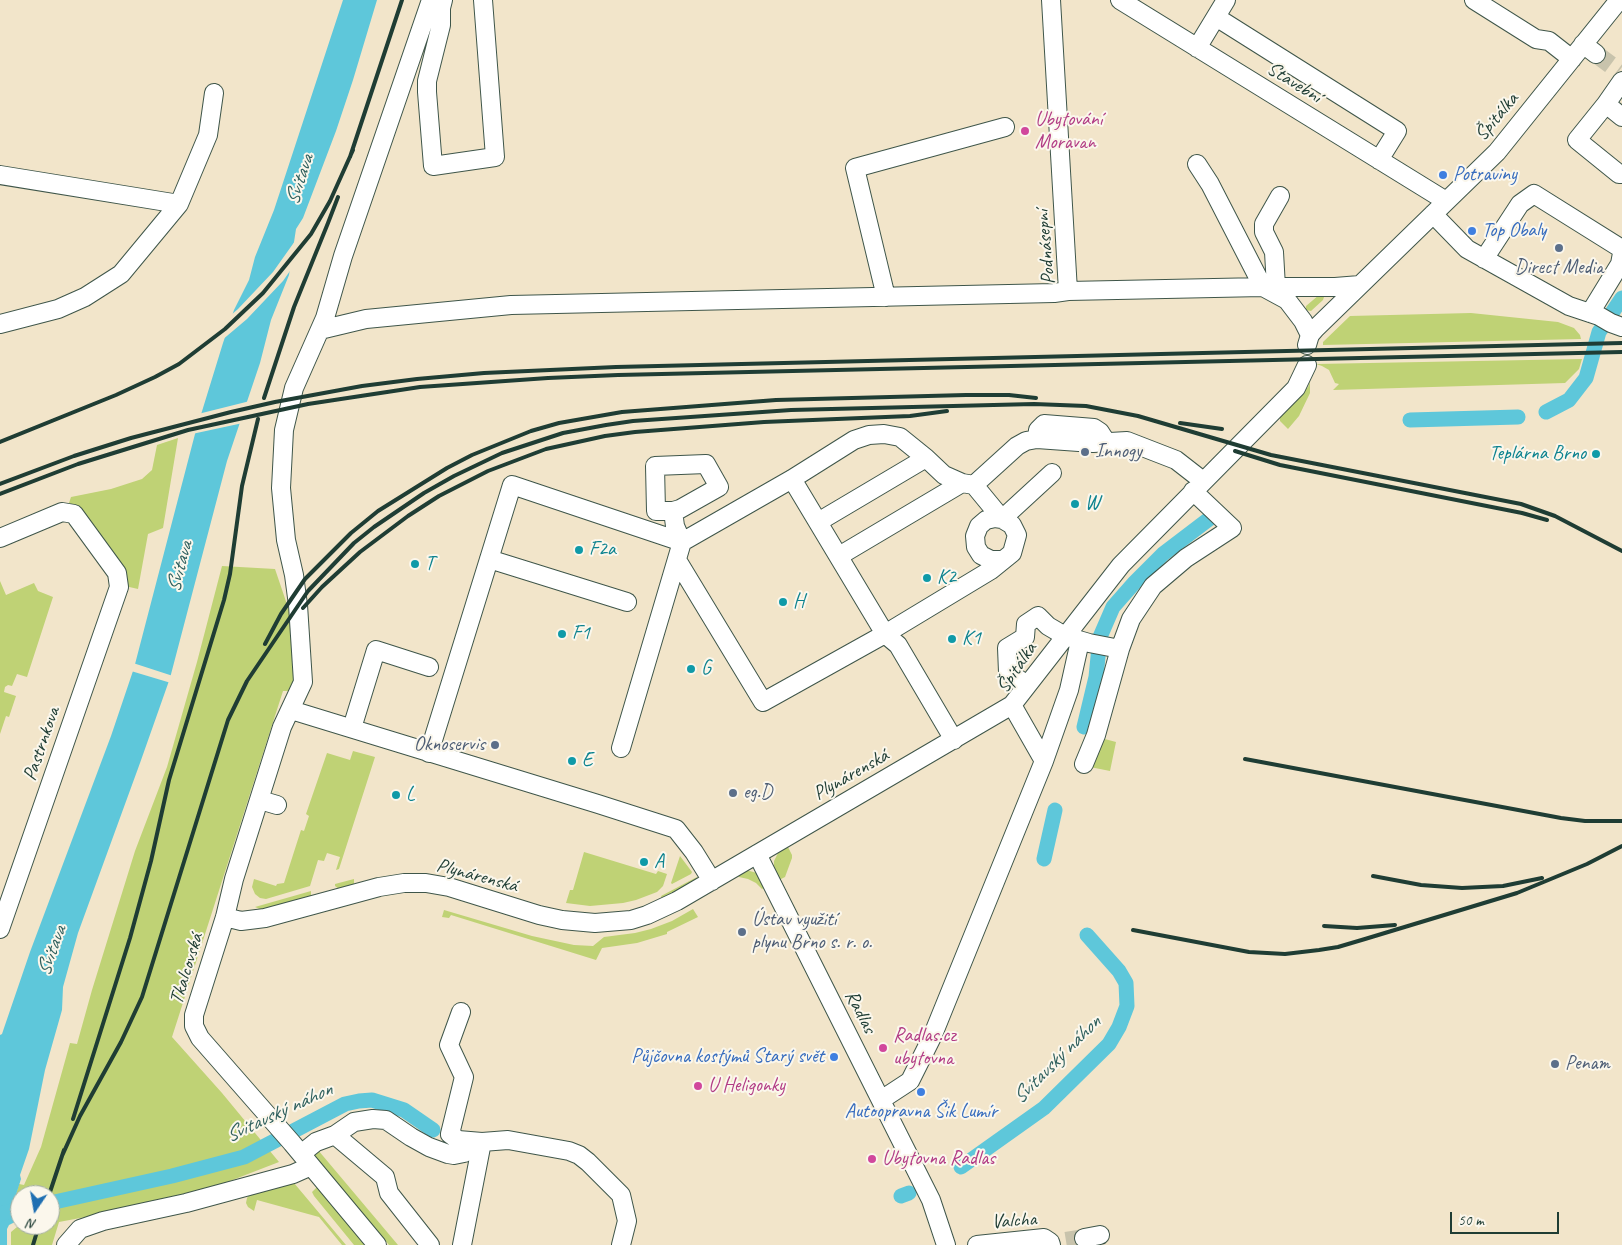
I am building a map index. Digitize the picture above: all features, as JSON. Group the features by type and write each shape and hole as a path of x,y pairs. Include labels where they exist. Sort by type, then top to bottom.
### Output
{"street":[{"name":"Tkalcovská","path":"377,1245 200,1038 194,1026 196,1010 225,917 234,879 282,726 303,682 297,598 286,540 281,488 284,430 294,388 325,318 342,256 430,0"},
{"path":"443,0 440,8 441,24 427,81 433,166 496,157 483,0"},
{"name":"Podnásepní","path":"1051,0 1068,291 1270,287 1334,288 1360,284"},
{"name":"Stavební","path":"1120,0 1379,160 1440,208 1467,249 1569,306 1605,320"},
{"path":"1197,48 1226,0"},
{"path":"1474,0 1536,39 1549,41 1572,59"},
{"name":"Špitálka","path":"1270,287 1287,300 1303,321 1308,340 1360,284 1497,152 1572,59 1590,49 1619,0"},
{"path":"1216,17 1397,131 1379,160"},
{"path":"1621,75 1606,104 1576,140 1619,174 1622,174"},
{"path":"0,324 58,309 85,297 121,274 179,204 208,135 214,94"},
{"path":"1606,104 1622,117"},
{"path":"886,297 856,168 1005,127"},
{"path":"1197,164 1270,287"},
{"path":"0,175 179,204"},
{"path":"1484,259 1520,204 1534,194 1622,251 1605,320"},
{"path":"1270,287 1274,252 1264,232 1264,224 1280,196"},
{"path":"320,330 366,319 511,305 1054,293 1068,291"},
{"name":"Špitálka","path":"1044,761 1012,706 1027,685 1078,640 1121,565 1296,388 1307,365"},
{"path":"429,753 512,485 682,542 792,479 854,440 869,435 884,434 900,437 944,475 968,484 1002,519 1012,525 1017,534 1012,553 991,570 885,634 763,702 677,560"},
{"path":"839,556 968,484 1026,441 1038,439 1107,443 1127,441 1176,460 1232,528 1186,558 1153,586 1131,619 1113,648 1096,735 1084,764"},
{"path":"818,522 926,458"},
{"path":"1002,519 1052,473"},
{"path":"792,479 885,634 898,645 954,740"},
{"path":"621,748 682,542 674,526 674,511"},
{"name":"Pastrnkova","path":"0,538 62,512 74,514 117,573 119,587 0,929"},
{"path":"1002,519 986,520 979,526 975,536 976,547 981,555 991,560 1003,560"},
{"path":"489,560 627,602"},
{"path":"1027,685 1008,672 1007,648 1025,637 1026,624 1038,616 1048,626 1078,640 1113,648"},
{"path":"881,1100 910,1081 932,1037 1044,761 1070,690 1078,640"},
{"path":"352,728 376,650 429,666"},
{"name":"Plynárenská","path":"225,917 241,921 265,918 379,887 404,883 426,883 449,887 539,915 562,920 595,923 631,920 647,916 678,902 1012,706"},
{"path":"291,710 676,829 694,852 712,881"},
{"path":"260,800 277,805"},
{"name":"Radlas","path":"757,854 881,1100 923,1203 946,1245"},
{"path":"461,1012 449,1045 464,1076 450,1134 458,1140 482,1142 508,1140 569,1151 579,1155 621,1195 627,1221 621,1245"},
{"path":"66,1245 80,1229 103,1221 186,1203 293,1174 301,1154 316,1142 335,1135 354,1122 373,1119 386,1120 429,1147 454,1155 464,1154 482,1142"},
{"path":"335,1135 385,1176 389,1193 430,1245"},
{"path":"462,1245 482,1142"},
{"name":"Valcha","path":"977,1245 1053,1242"}],"green space":[{"path":"1319,295 1324,297 1323,300 1311,311 1306,310 1306,306"},
{"path":"1471,313 1558,322 1574,328 1581,339 1323,345 1323,342 1350,316"},
{"path":"1582,359 1579,369 1565,383 1333,390 1339,384 1335,383 1329,370 1316,364"},
{"path":"1310,382 1310,393 1299,416 1288,429 1280,421 1281,414 1308,387"},
{"path":"178,438 163,528 148,534 138,589 125,586 127,577 124,570 73,505 69,503 71,497 111,489 142,479 152,470 157,445"},
{"path":"222,566 275,569 295,628 294,691 283,691 172,1037 222,1093 279,1162 186,1198 60,1222 60,1185 24,1185 41,1147 70,1043 77,1044 135,851 167,767"},
{"path":"0,581 6,595 34,583 38,591 53,597 27,677 17,674 12,686 8,685 5,687 4,692 16,696 9,717 6,716 0,734"},
{"path":"1101,738 1116,742 1110,771 1090,767"},
{"path":"353,751 375,757 339,869 336,870 340,857 327,853 324,861 318,860 310,886 266,899 260,898 255,894 252,887 254,879 276,886 277,884 284,883 301,830 304,831 309,816 306,814 327,753 350,760"},
{"path":"787,845 792,858 785,877 779,880 774,861 779,851"},
{"path":"584,852 656,874 658,871 667,874 663,886 657,892 623,903 590,906 566,903 570,890 573,890"},
{"path":"680,856 692,872 672,884 671,883"},
{"path":"746,870 757,873 766,887 762,889 756,883 736,875"},
{"path":"697,877 695,882 663,901 661,896"},
{"path":"354,879 354,884 339,889 335,886 335,884"},
{"path":"311,891 310,897 262,910 255,907"},
{"path":"693,909 698,917 667,932 667,934 637,943 602,948 596,960 451,915 449,918 442,917 444,910 532,936 574,945 593,946 604,937 651,929 672,921"},
{"path":"318,1150 398,1245 389,1245 314,1156 314,1153"},
{"path":"294,1183 346,1245 342,1245 319,1217 257,1200 254,1211 246,1203 249,1195"},
{"path":"317,1187 365,1245 354,1245 314,1196 312,1192"},
{"path":"11,1235 55,1235 52,1245 11,1245"}],"water":[{"name":"Svitava","path":"343,0 377,0 336,131 303,218 296,229 289,275 271,320 260,363 227,461 170,678 78,933 63,987 62,1010 45,1070 29,1149 20,1175 21,1179 19,1185 10,1185 10,1224 7,1229 7,1245 0,1245 0,1035 2,1034 30,952 111,736 134,668 195,434 234,310 249,280 255,257 274,210"}],"pier":[{"path":"295,241 292,268 283,281 247,319 221,341 230,316 273,272"},
{"path":"250,401 243,423 192,434 198,414"},
{"path":"133,663 173,676 171,683 131,671"}],"waterway":[{"name":"Svitavský náhon","path":"1546,412 1569,400 1586,378 1599,332 1622,298"},
{"name":"Svitavský náhon","path":"1410,420 1518,417"},
{"name":"Svitavský náhon","path":"1084,727 1096,677 1100,637 1113,607 1163,554 1209,519"},
{"name":"Svitavský náhon","path":"1044,859 1055,810"},
{"name":"Svitavský náhon","path":"961,1167 1044,1108 1109,1044 1119,1027 1127,1006 1126,983 1119,971 1087,935"},
{"name":"Svitavský náhon","path":"60,1201 172,1176 244,1157 345,1104 359,1101 372,1100 404,1110 433,1130"},
{"name":"Svitavský náhon","path":"901,1196 909,1193"},
{"name":"Svitavský náhon","path":"0,1214 10,1212"}],"tunnel":[{"path":"1596,54 1619,71"},
{"path":"1066,1241 1084,1238"}],"railway":[{"path":"350,157 402,0"},
{"path":"0,442 116,395 155,377 179,364 225,329 263,293 311,234 330,201 353,150"},
{"path":"264,398 294,307 338,197"},
{"path":"0,484 74,456 131,438 231,412 362,386 484,373 616,367 1622,343"},
{"path":"0,494 78,464 188,430 308,404 420,387 618,375 1622,352"},
{"path":"265,644 281,614 305,579 351,533 378,511 447,468 472,455 531,431 559,423 622,412 776,400 966,395 1009,395 1036,398"},
{"path":"62,1156 80,1116 121,1042 142,997 228,720 247,681 308,591 354,543 424,493 502,453 563,433 633,421 791,410 1034,404 1086,406 1138,416 1271,455 1521,504 1555,516 1622,551"},
{"path":"303,608 322,587 360,552 408,516 439,496 488,471 546,449 605,436 635,432 764,422 910,416 947,411"},
{"path":"73,1119 130,938 151,861 169,780 224,600 230,574 242,486 258,419"},
{"path":"1180,423 1222,429"},
{"path":"1235,451 1280,465 1522,513 1547,520"},
{"path":"1245,759 1561,818 1585,821 1622,821"},
{"path":"1133,930 1249,952 1285,954 1338,947 1517,893 1587,864 1622,846"},
{"path":"1373,876 1421,885 1462,888 1503,886 1542,878"},
{"path":"1324,926 1357,928 1395,925"},
{"path":"52,1185 64,1150"},
{"path":"33,1245 36,1235"}],"place":[{"name":"Ubytování Moravan","path":"1025,131"},
{"name":"Potraviny","path":"1443,175"},
{"name":"Top Obaly","path":"1472,231"},
{"name":"Direct Media","path":"1559,248"},
{"name":"Innogy","path":"1085,452"},
{"name":"Teplárna Brno","path":"1596,454"},
{"name":"W","path":"1075,504"},
{"name":"F2a","path":"579,550"},
{"name":"T","path":"415,564"},
{"name":"K2","path":"927,578"},
{"name":"H","path":"783,602"},
{"name":"F1","path":"562,634"},
{"name":"K1","path":"952,639"},
{"name":"G","path":"691,669"},
{"name":"Oknoservis","path":"495,745"},
{"name":"E","path":"572,761"},
{"name":"eg.D","path":"733,793"},
{"name":"L","path":"396,795"},
{"name":"A","path":"644,862"},
{"name":"Ústav využití plynu Brno s. r. o.","path":"742,932"},
{"name":"Radlas.cz ubytovna","path":"883,1048"},
{"name":"Půjčovna kostýmů Starý svět","path":"834,1057"},
{"name":"Penam","path":"1555,1064"},
{"name":"U Heligonky","path":"698,1086"},
{"name":"Autoopravna Šik Lumír","path":"921,1092"},
{"name":"Ubytovna Radlas","path":"872,1159"}]}
